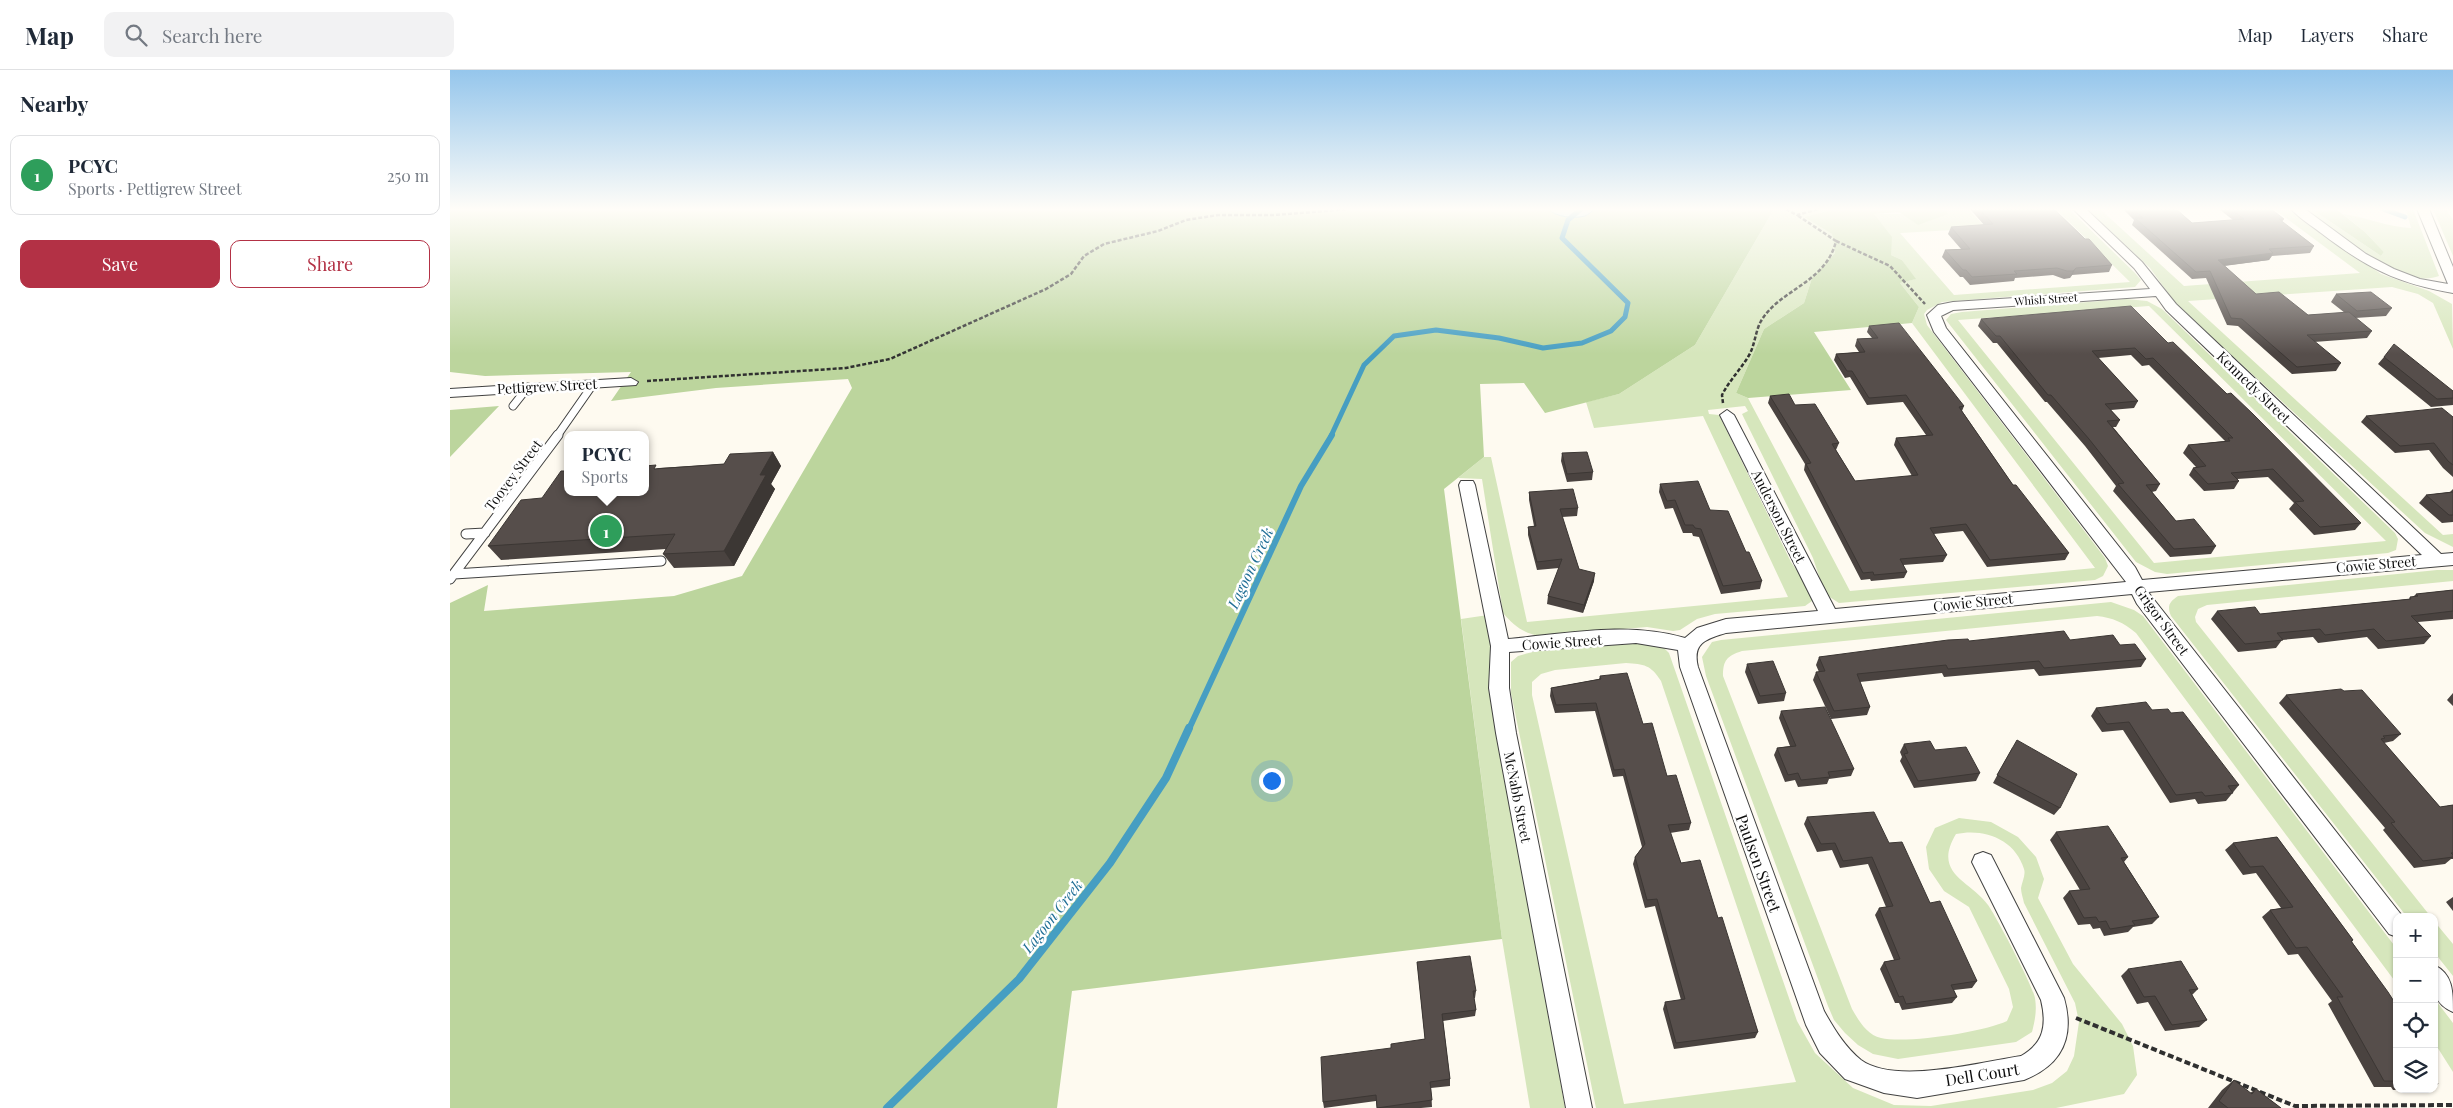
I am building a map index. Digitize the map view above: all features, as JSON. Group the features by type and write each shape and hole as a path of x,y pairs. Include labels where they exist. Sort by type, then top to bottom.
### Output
{"street":[{"name":"Kennedy Street","path":"2130,257 2178,314 2444,559"},
{"path":"2366,257 2383,269 2404,278 2453,289"},
{"path":"2443,257 2453,282"},
{"name":"Whish Street","path":"1936,312 1953,306 2158,292"},
{"name":"Grigor Street","path":"1936,312 1934,321 1939,329 2129,571 2143,599 2393,922"},
{"name":"Pettigrew Street","path":"455,391 631,382"},
{"name":"Anderson Street","path":"1727,415 1830,617"},
{"name":"McNabb Street","path":"1467,485 1500,646 1499,688 1506,733 1579,1108"},
{"name":"Cowie Street","path":"1500,646 1636,636 1668,640 1688,646 1703,633 1719,627 2444,559"},
{"name":"Paulsen Street","path":"1688,646 1686,655 1689,668 1814,1017 1829,1044 1854,1070"},
{"name":"Dell Court","path":"1854,1070 1884,1081 1917,1085 2024,1068 2044,1055 2056,1035 2056,1013 2050,993 1983,862"},
{"path":"2438,981 2453,1000"}],"lane":[{"name":"Toovey Street","path":"452,576 594,383"},
{"path":"513,406 528,386"},
{"path":"466,534 485,533"},
{"path":"452,576 661,561"}],"path":[{"path":"631,382 846,368 890,359 1046,289 1071,274 1083,257"},
{"path":"1727,415 1722,395 1749,356 1761,321 1774,306 1808,282 1829,257"},
{"path":"1872,257 1890,266 1921,301 1936,312"},
{"path":"2056,1013 2090,1022 2295,1106 2453,1105"}],"green space":[{"path":"450,257 1746,257 1695,345 1619,394 1545,413 1524,383 1480,384 1484,457 1444,489 1502,939 1072,991 1057,1108 450,1108 450,603 488,585 484,611 674,596 742,576 852,388 848,379 716,388 611,401 631,372 485,376 450,372"},
{"path":"1746,257 1831,257 1812,278 1804,303 1764,329 1736,393 1748,398 1850,591 2095,568 1912,323 1919,307 1900,283 1915,279 1902,260 1896,257 1921,257 1954,295 2130,282 2105,257 2119,257 2141,280 2135,287 1942,302 1927,310 1924,314 1927,325 2105,558 2108,566 2103,576 2095,580 1839,603 1825,594 1813,558 1742,414 1748,411 1745,406 1708,410 1709,414 1719,415 1791,562 1812,593 1812,601 1805,606 1715,614 1697,619 1680,630 1673,631 1647,627 1540,636 1524,631 1503,613 1482,479 1458,478 1484,457 1491,457 1527,622 1788,597 1703,416 1594,428 1586,402 1619,394 1695,345"},
{"path":"1831,257 1896,257 1902,260 1916,279 1900,283 1919,307 1912,323 1814,332 1851,390 1748,398 1736,393 1764,329 1804,303 1812,278"},
{"path":"2139,257 2153,257 2184,286 2360,273 2339,257 2358,257 2381,274 2429,291 2452,304 2453,349 2433,303 2418,294 2392,287 2188,301 2443,535 2453,534 2453,547 2425,533 2176,304 2150,268"},
{"path":"2370,257 2432,257 2439,276 2423,278 2406,275 2388,268"},
{"path":"2126,299 2147,301 2162,309 2395,533 2398,539 2396,550 2388,553 2167,574 2155,572 2136,562 1946,320 1951,314","holes":["2149,306 2386,541 2154,563 1958,320"]},
{"path":"499,406 450,457 450,410"},
{"path":"2437,570 2453,570 2453,581 2207,605 2198,609 2195,617 2196,622 2428,913 2404,913 2171,616 2169,607 2171,602 2178,596"},
{"path":"2111,602 2134,610 2143,616 2393,944 2393,979 2136,633 2122,623 2097,616 1742,651 1727,659 1723,676 1852,1009 1864,1027 1872,1034 1881,1038 1908,1039 1964,1033 2007,1021 2013,1007 2009,989 1969,907 1944,891 1929,869 1926,847 1935,828 1959,818 1991,822 2018,837 2036,857 2044,879 2038,898 2073,964 2122,1024 2133,1046 2137,1075 2124,1094 2056,1108 1596,1108 1511,693 1511,662 1518,656 1536,651 1640,643 1664,648 1669,653 1797,1021 1815,1053 1853,1088 1894,1105 1931,1106 2033,1090 2052,1083 2067,1071 2074,1056 2079,1022 2075,1003 2024,903 2021,888 2024,871 2020,859 2006,843 1997,838 1977,833 1956,834 1948,858 1956,875 1988,905 2021,966 2035,998 2036,1007 2032,1032 2016,1042 1898,1059 1873,1054 1858,1045 1845,1033 1834,1020 1828,1006 1706,676 1702,657 1712,642","holes":["1626,663 1642,665 1654,672 1661,681 1796,1082 1624,1104 1532,695 1532,682 1541,674 1555,670"]},
{"path":"1488,615 1494,645 1494,704 1565,1108 1530,1108 1502,939 1461,619"},
{"path":"2438,926 2453,944 2453,976 2438,957"},
{"path":"2438,1003 2453,1023 2453,1072 2438,1048"}],"building":[{"path":"1952,257 2105,257 2112,265 2076,268 2073,271 2057,268 2014,271 2017,274 1972,277 1966,270 1963,270"},
{"path":"2180,257 2238,257 2218,260 2256,294 2279,292 2308,315 2349,312 2372,331 2307,335 2341,363 2297,367 2242,319 2231,318 2210,271 2196,272"},
{"path":"2371,292 2392,308 2357,311 2336,294"},
{"path":"2131,306 2168,343 2173,342 2227,394 2231,393 2361,523 2320,527 2295,502 2304,501 2273,469 2231,473 2239,481 2208,484 2193,468 2206,466 2188,445 2230,441 2228,438 2233,438 2153,358 2146,359 2135,348 2092,351 2138,401 2105,404 2120,420 2107,421 2160,484 2146,485 2176,521 2194,519 2216,546 2174,549 2118,484 2124,483 2089,439 2051,395 2048,395 2000,336 1996,336 1981,319"},
{"path":"1899,323 1964,406 1959,407 2013,485 2016,485 2069,553 1990,560 1966,524 1930,528 1947,555 1900,559 1907,572 1874,575 1873,572 1863,573 1806,464 1811,463 1770,396 1789,394 1795,405 1815,404 1839,443 1832,444 1855,481 1918,475 1896,438 1933,435 1906,395 1869,398 1852,371 1847,371 1836,354 1865,352 1857,339 1878,338 1869,326"},
{"path":"2394,344 2453,391 2453,398 2437,399 2384,357"},
{"path":"2442,408 2453,417 2453,465 2434,443 2400,446 2366,416"},
{"path":"773,452 760,475 766,475 724,551 663,554 675,534 488,546 521,500 542,498 561,471 564,471 564,496 649,496 649,466 656,465 654,469 724,464 730,454"},
{"path":"1587,452 1593,472 1567,474 1562,453"},
{"path":"1698,481 1710,510 1728,511 1746,552 1749,552 1762,581 1723,586 1701,529 1695,528 1693,525 1685,525 1675,500 1667,501 1660,484"},
{"path":"1573,489 1578,508 1560,509 1579,569 1595,573 1584,605 1548,596 1562,559 1537,562 1528,527 1536,526 1529,492"},
{"path":"2453,492 2453,515 2449,515 2426,495"},
{"path":"2453,590 2453,611 2411,616 2431,636 2386,641 2374,629 2325,635 2320,629 2277,633 2283,640 2245,644 2217,611 2255,607 2260,614 2411,599 2410,597 2418,596 2416,594"},
{"path":"2064,631 2070,640 2113,635 2120,645 2135,644 2146,659 2044,668 2039,661 1948,669 1946,665 1857,674 1870,707 1834,711 1816,672 1825,671 1819,657 1948,640 1968,639 1969,641"},
{"path":"1773,661 1786,693 1760,696 1747,664"},
{"path":"1627,673 1643,724 1652,723 1667,776 1676,775 1691,823 1668,825 1681,863 1700,860 1718,918 1722,917 1758,1032 1676,1043 1665,1002 1685,999 1657,899 1647,900 1635,857 1645,844 1624,769 1614,770 1596,703 1556,705 1551,688 1601,679 1600,676"},
{"path":"2341,689 2344,691 2362,690 2401,734 2383,736 2385,738 2381,739 2440,807 2453,805 2453,853 2451,853 2453,857 2423,861 2391,823 2395,822 2286,695"},
{"path":"2146,702 2152,710 2168,709 2171,713 2183,712 2239,785 2228,786 2233,793 2205,796 2202,792 2176,795 2129,722 2107,724 2096,708"},
{"path":"1825,707 1854,769 1828,772 1830,777 1801,780 1798,773 1788,775 1777,748 1796,746 1781,711"},
{"path":"2017,740 2077,774 2060,808 1997,775"},
{"path":"1930,741 1935,750 1966,747 1980,773 1918,781 1904,754 1908,753 1904,744"},
{"path":"1874,812 1889,843 1902,842 1930,903 1940,901 1977,981 1951,985 1957,997 1906,1004 1903,996 1899,997 1884,962 1900,959 1879,908 1893,906 1872,857 1843,861 1835,843 1821,844 1807,817"},
{"path":"2108,826 2128,857 2121,858 2159,917 2132,921 2135,925 2110,929 2106,921 2099,922 2096,917 2084,918 2069,891 2090,889 2056,832"},
{"path":"2277,837 2353,940 2351,941 2388,992 2393,1000 2393,1081 2384,1081 2337,997 2343,997 2307,947 2296,948 2270,910 2293,907 2263,866 2250,867 2233,843"},
{"path":"1470,956 1476,991 1473,991 1476,1010 1442,1014 1450,1079 1430,1082 1432,1100 1377,1108 1376,1095 1323,1102 1321,1057 1391,1048 1391,1044 1425,1039 1417,962"},
{"path":"2181,961 2198,989 2189,990 2207,1020 2172,1025 2155,996 2144,997 2128,969"},
{"path":"2234,1080 2252,1094 2256,1089 2281,1108 2228,1108 2219,1101"}],"waterway":[{"name":"Lagoon Creek","path":"1331,436 1364,365 1394,336 1436,330 1499,338 1543,348 1582,343 1611,331 1625,317 1628,303 1582,257"},
{"name":"Lagoon Creek","path":"1189,729 1301,486 1332,435"},
{"name":"Lagoon Creek","path":"887,1108 1019,979 1110,863 1166,778 1189,728"}],"place":[{"name":"PCYC","path":"606,531"}]}
